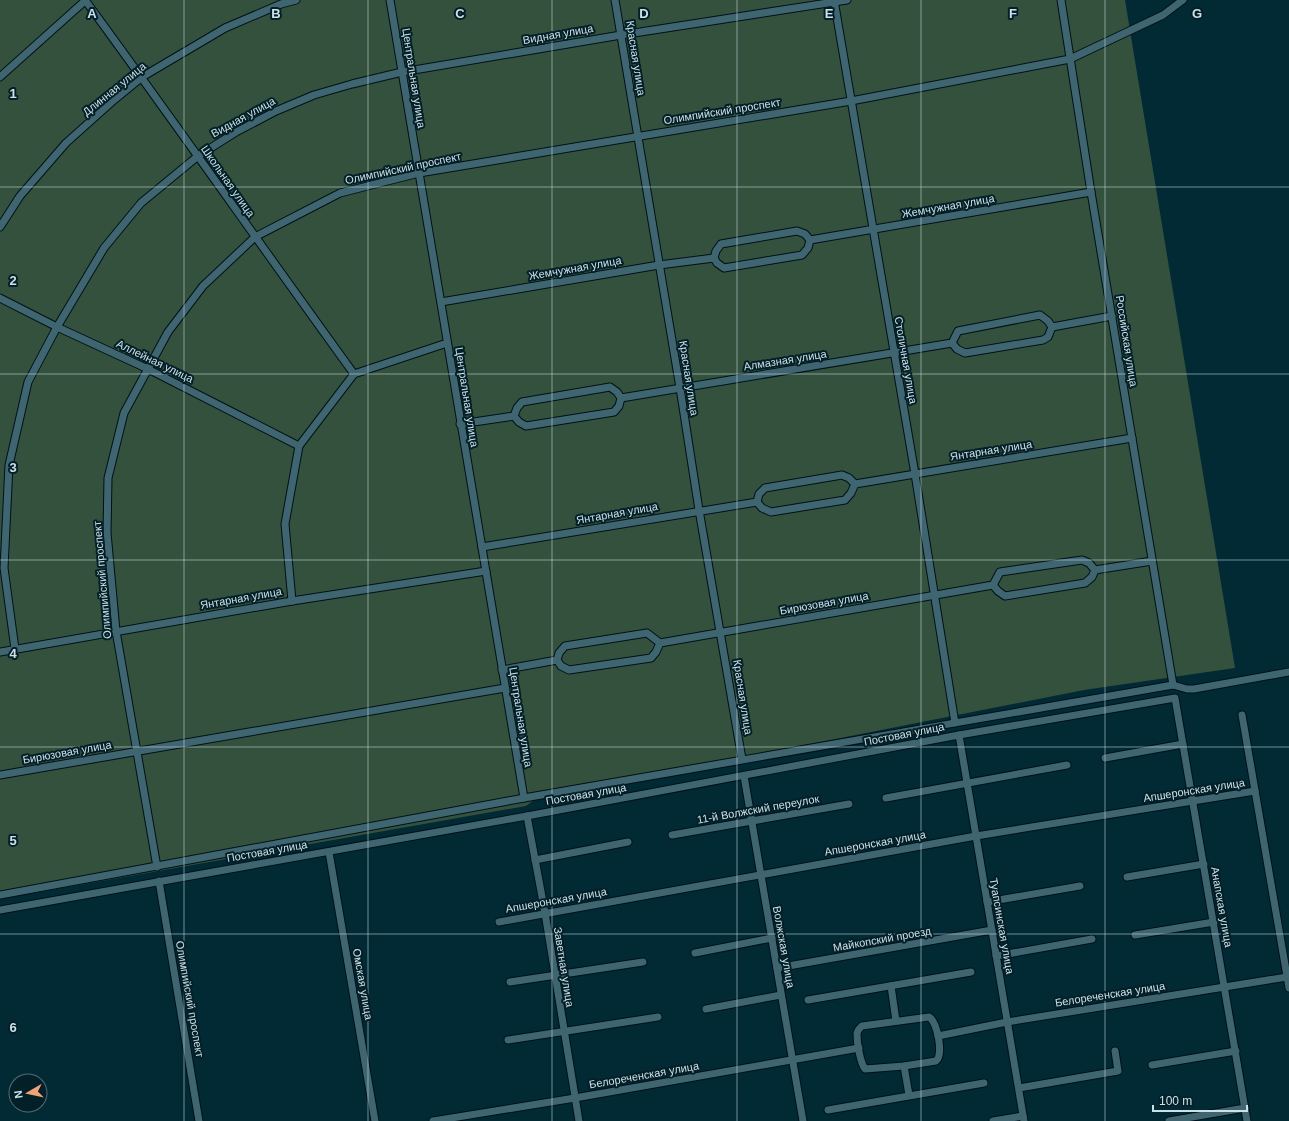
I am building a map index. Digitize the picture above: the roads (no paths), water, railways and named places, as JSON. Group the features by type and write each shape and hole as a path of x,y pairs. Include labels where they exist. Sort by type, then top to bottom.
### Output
{"street":[{"name":"Школьная улица","path":"86,0 354,374"},
{"path":"0,77 86,0"},
{"name":"Длинная улица","path":"0,227 20,196 66,143 142,77 225,28 281,4 296,0"},
{"name":"Центральная улица","path":"390,0 524,798"},
{"name":"Красная улица","path":"615,0 699,510 742,760"},
{"name":"Видная улица","path":"15,649 4,568 9,465 28,382 57,327 109,243 142,203 198,156 236,132 276,111 314,95 352,84 402,72 621,34 847,0"},
{"name":"Российская улица","path":"1061,0 1091,192 1173,685"},
{"name":"Олимпийский проспект","path":"157,867 116,631 107,533 108,478 124,413 168,332 203,286 255,237 340,193 419,173 851,101 1070,59 1163,14 1183,0"},
{"name":"Столичная улица","path":"834,1 915,474 955,723"},
{"name":"Жемчужная улица","path":"810,240 873,231 1091,192"},
{"path":"797,231 805,234 810,240 808,248 802,255 724,268 717,264 714,258 716,251 722,244 797,231"},
{"name":"Жемчужная улица","path":"441,302 659,265 714,258"},
{"name":"Аллейная улица","path":"0,298 57,327 148,369 299,446"},
{"path":"1040,315 1052,326 1048,337 1036,342 965,353 957,350 952,343 958,331 1040,315"},
{"path":"1052,326 1112,316"},
{"path":"292,601 285,524 299,446 354,374 447,343"},
{"name":"Алмазная улица","path":"621,398 894,354 952,343"},
{"path":"610,387 617,392 621,398 619,406 614,412 526,426 519,422 514,416 516,408 522,402 610,387"},
{"path":"460,424 514,416"},
{"name":"Янтарная улица","path":"855,484 1132,438"},
{"path":"842,475 849,478 855,484 851,493 845,500 771,512 762,508 757,502 760,494 765,488 842,475"},
{"name":"Янтарная улица","path":"482,547 699,510 757,502"},
{"path":"1082,560 1089,563 1095,570 1092,577 1085,583 1005,596 993,585 1000,572 1022,568 1082,560"},
{"path":"1095,570 1152,561"},
{"name":"Янтарная улица","path":"0,652 292,601 486,571"},
{"name":"Бирюзовая улица","path":"660,643 993,585"},
{"path":"648,633 660,643 656,652 651,658 569,670 561,666 556,660 559,653 565,646 648,633"},
{"path":"502,670 556,660"},
{"path":"1173,685 1187,689 1194,689 1289,672"},
{"name":"Постовая улица","path":"0,895 524,798 1173,685"},
{"name":"Бирюзовая улица","path":"0,775 505,688"},
{"name":"Постовая улица","path":"0,910 527,816 959,735 1175,698"},
{"name":"Анапская улица","path":"1175,698 1247,1121"},
{"path":"1242,715 1289,988"},
{"name":"Туапсинская улица","path":"959,735 1024,1118"},
{"path":"1105,758 1183,744"},
{"path":"886,798 1067,765"},
{"name":"Волжская улица","path":"744,776 802,1121"},
{"name":"Апшеронская улица","path":"499,922 976,836 1255,791"},
{"name":"11-й Волжский переулок","path":"672,835 848,804"},
{"name":"Заветная улица","path":"527,816 545,913 578,1121"},
{"path":"535,860 628,842"},
{"name":"Омская улица","path":"329,852 375,1121"},
{"path":"1127,877 1204,864"},
{"name":"Олимпийский проспект","path":"159,881 199,1121"},
{"path":"987,902 1080,886"},
{"path":"1135,934 1214,922"},
{"name":"Майкопский проезд","path":"777,968 992,930"},
{"path":"695,954 772,938"},
{"path":"996,956 1092,940"},
{"path":"510,982 554,974 643,962"},
{"path":"808,1000 971,972"},
{"name":"Белореченская улица","path":"938,1036 1007,1022 1287,977"},
{"path":"891,986 896,1021"},
{"path":"706,1009 781,995"},
{"path":"508,1040 563,1030 658,1017"},
{"path":"929,1017 934,1022 938,1036 940,1053 939,1058 936,1061 904,1066 865,1069 862,1064 859,1048 857,1034 859,1028 862,1026 896,1021 929,1017"},
{"name":"Белореченская улица","path":"433,1121 575,1098 859,1048"},
{"path":"1018,1088 1118,1071 1115,1051"},
{"path":"1152,1065 1236,1051"},
{"path":"904,1066 909,1096"},
{"path":"828,1110 984,1083"},
{"path":"1170,1121 1245,1108"},
{"path":"993,1121 1024,1118"}]}
